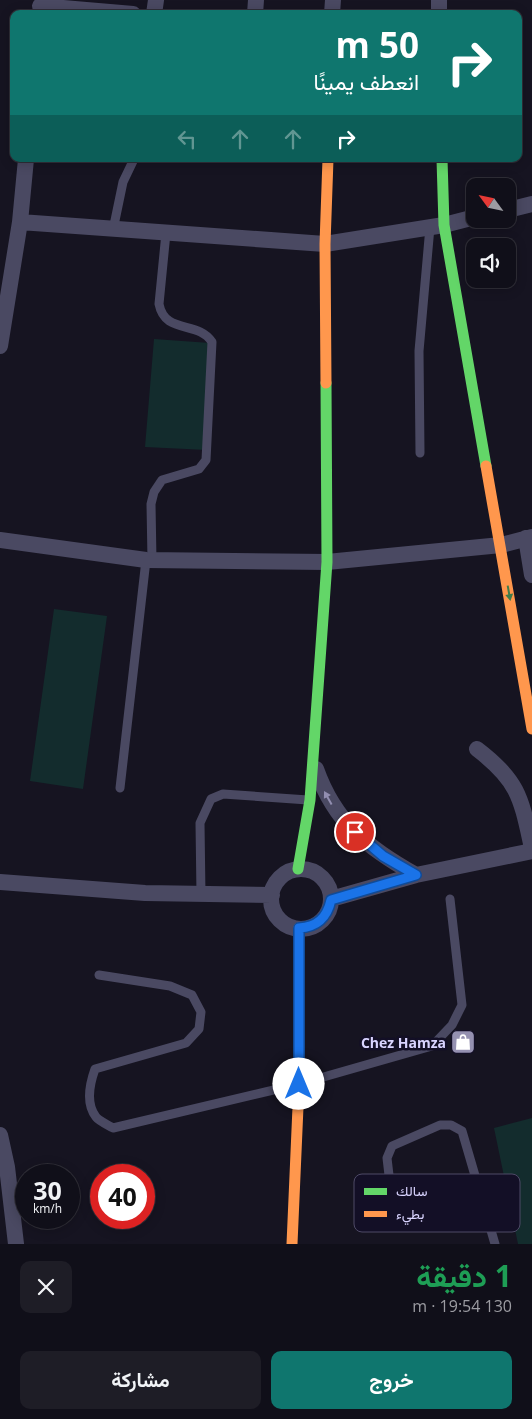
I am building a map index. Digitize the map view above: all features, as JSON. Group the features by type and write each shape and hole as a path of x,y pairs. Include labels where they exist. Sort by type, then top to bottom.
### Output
{"street":[{"path":"40,6 86,10"},
{"path":"0,346 20,222 26,162"},
{"path":"298,869 310,800 327,562 325,244 328,162"},
{"path":"442,162 437,226 501,545 532,729"},
{"path":"516,208 532,204"},
{"path":"20,222 325,244 437,226 466,219"},
{"path":"0,540 149,560 327,562 501,545 529,538 532,575"},
{"path":"331,900 416,875 532,850 523,806 512,782 500,766 476,749"},
{"path":"313,760 323,789 336,812 383,856 416,875"},
{"path":"298,869 318,874 330,889 331,900 329,909 317,924 299,928 282,921 272,905 272,895 280,877 298,869"},
{"path":"0,882 145,893 272,895"},
{"path":"292,1244 299,1084 299,928"},
{"path":"0,1135 16,1244"}],"lane":[{"path":"113,230 123,182 133,162"},
{"path":"420,453 420,352 437,226"},
{"path":"120,788 149,560 151,504 154,492 162,480 199,469 206,460 212,342 208,335 200,330 170,322 161,314 159,304 166,233"},
{"path":"201,894 200,823 211,799 223,794 310,800"},
{"path":"100,975 170,986 192,995 201,1012 198,1029 186,1043 95,1068 90,1083 90,1101 96,1117 113,1128 299,1084 432,1046 452,1025 462,1005 450,899"},
{"path":"389,1174 387,1158 392,1146 440,1125 451,1125 462,1131 475,1174"},
{"path":"491,1232 495,1244"}],"green space":[{"path":"154,339 210,343 207,450 145,447"},
{"path":"54,609 107,616 83,789 30,781"},
{"path":"532,1118 532,1244 518,1244 516,1232 520,1232 520,1174 504,1174 494,1128"}],"traffic: fast":[{"path":"442,162 444,225 486,466"},
{"path":"298,869 310,800 327,562 326,383"}],"traffic: slow":[{"path":"326,383 325,244 328,162"},
{"path":"486,466 532,729"},
{"path":"292,1244 299,1084 299,928"}],"place":[{"name":"Chez Hamza","path":"463,1042"}],"route":[{"path":"299,1084 299,928 308,928 324,918 331,900 416,875 383,856 355,832"}]}
